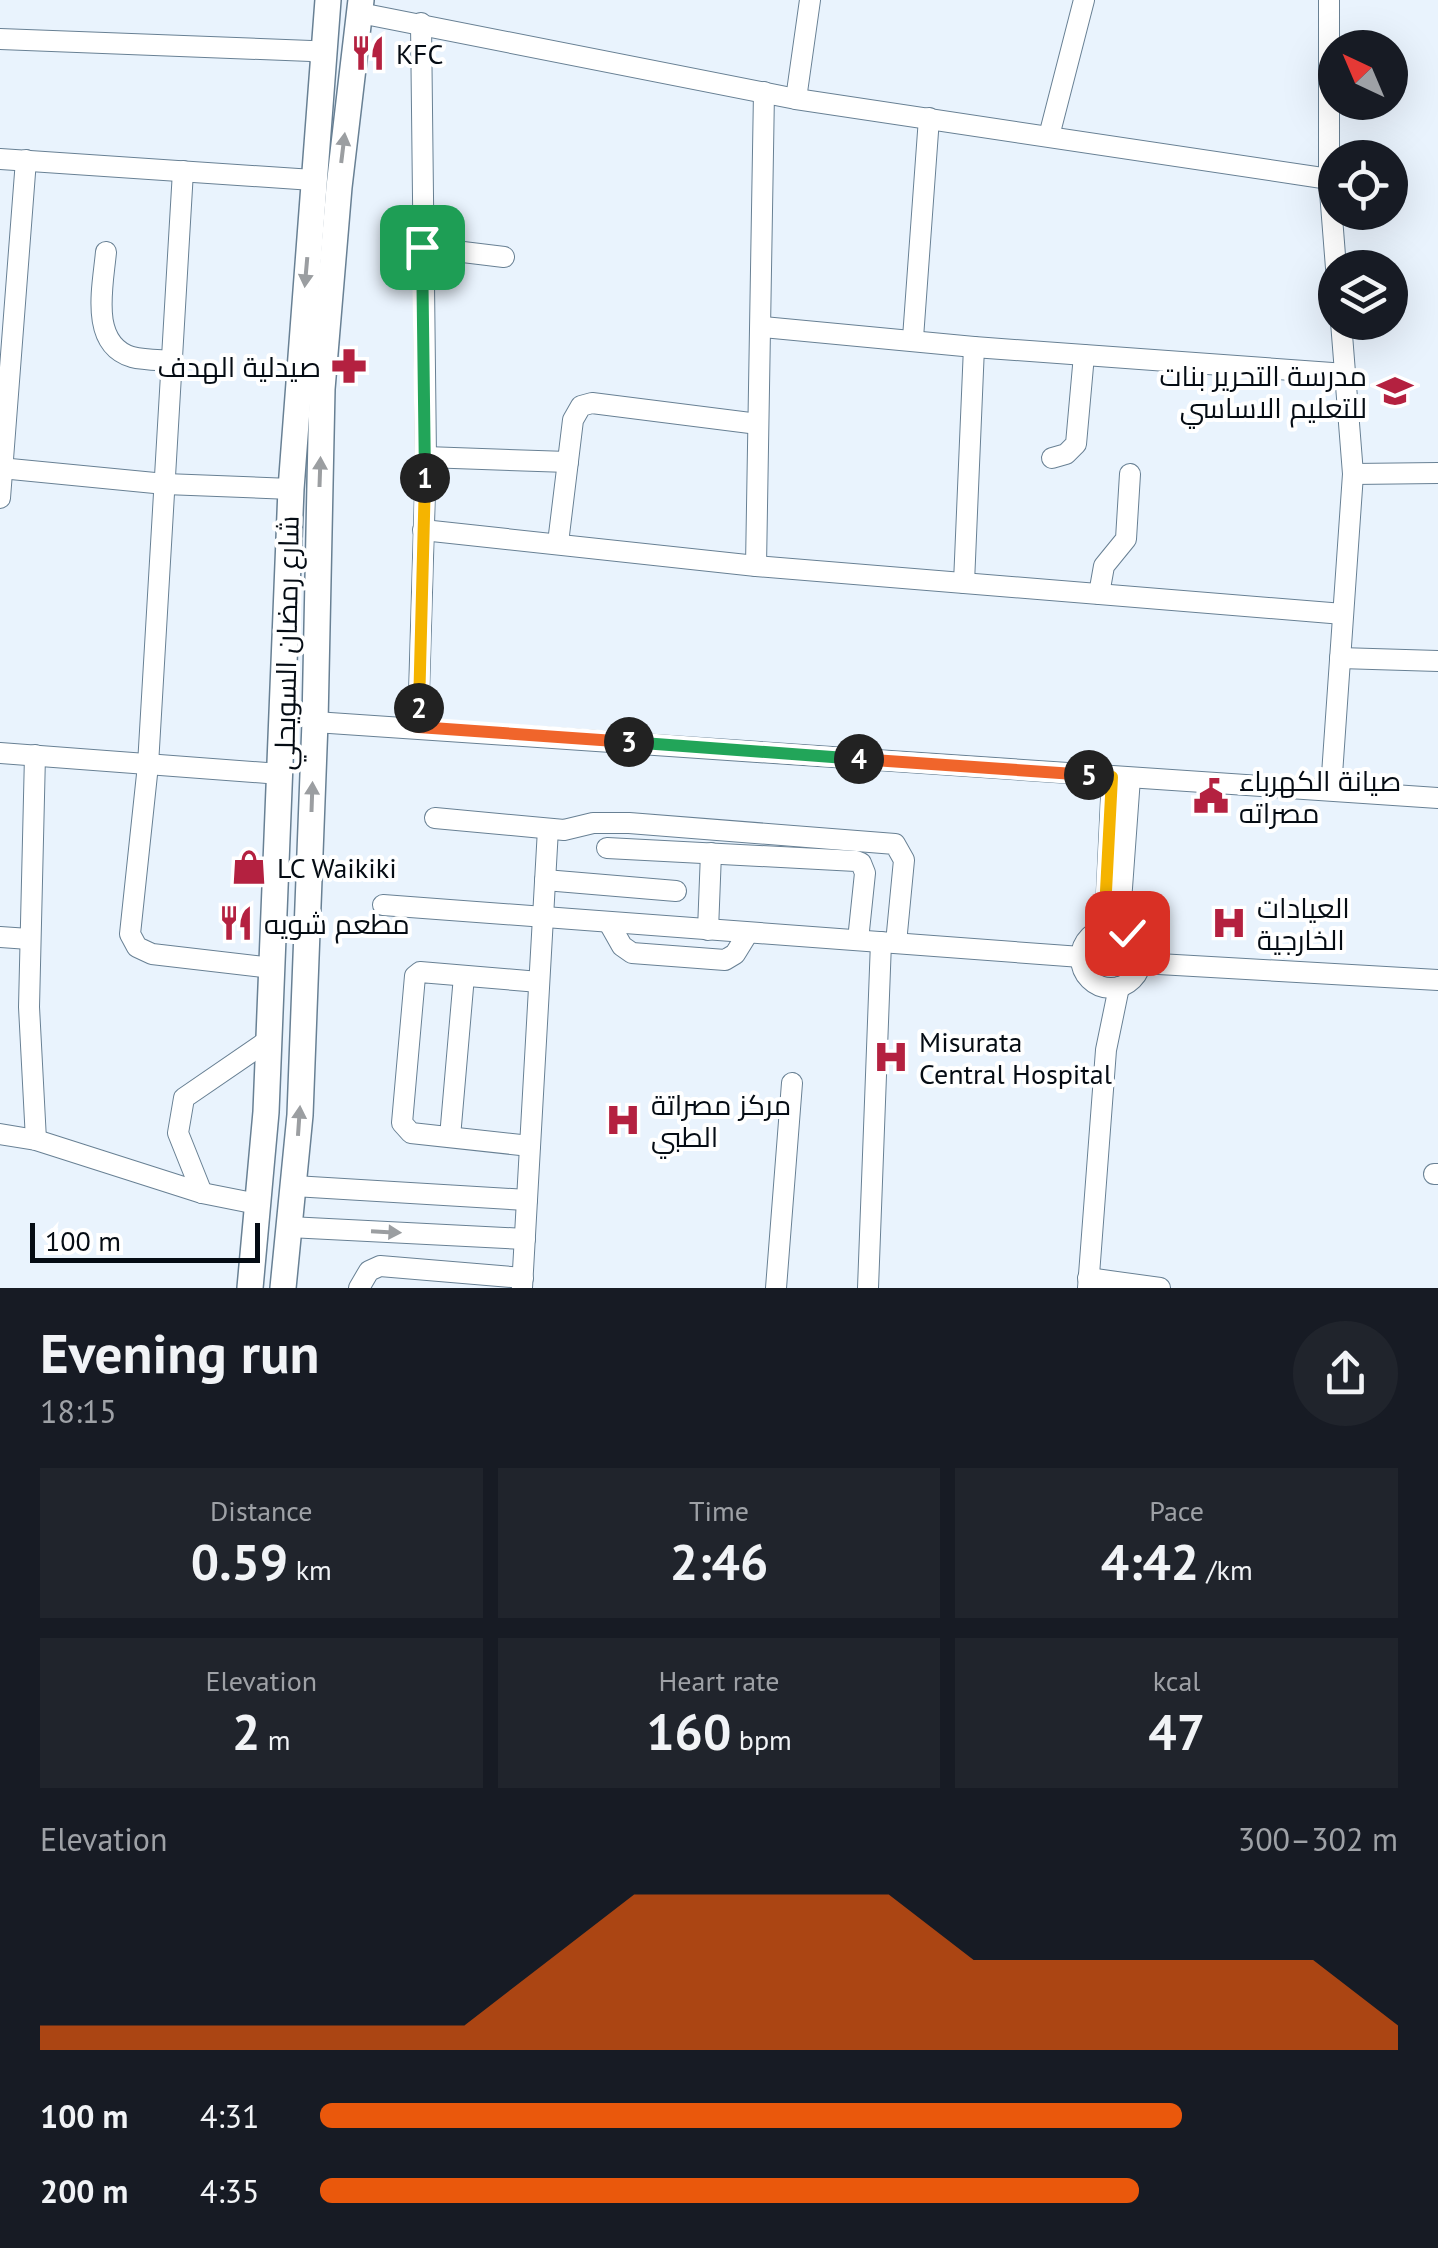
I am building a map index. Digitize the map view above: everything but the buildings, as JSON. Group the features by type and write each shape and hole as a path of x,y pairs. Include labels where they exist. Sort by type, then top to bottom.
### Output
{"main road":[{"name":"شارع رمضان السويحلي","path":"250,1288 270,1039 291,489 328,0"},
{"name":"شارع رمضان السويحلي","path":"283,1288 300,1115 315,722 322,389 338,187 361,6"}],"street":[{"path":"796,100 810,0"},
{"path":"1050,136 1084,0"},
{"path":"1329,0 1329,140"},
{"path":"361,6 420,24 796,100 1318,178"},
{"path":"418,727 426,457 420,24"},
{"path":"0,39 323,54"},
{"path":"756,566 764,92"},
{"path":"912,338 929,118"},
{"path":"0,159 314,180"},
{"path":"0,498 26,160"},
{"path":"183,171 148,765 130,912 133,942 152,954 272,968"},
{"path":"422,247 504,257"},
{"path":"106,252 100,322 109,338 129,356 172,361"},
{"path":"762,327 1346,374"},
{"path":"1331,790 1354,474 1343,340"},
{"path":"964,583 974,346"},
{"path":"1052,458 1066,454 1076,444 1084,354"},
{"path":"558,544 574,414 585,404 758,424"},
{"path":"426,457 568,462"},
{"path":"1,468 165,484 291,489"},
{"path":"1354,474 1438,472"},
{"path":"1099,594 1104,566 1126,539 1130,474"},
{"path":"423,530 756,566 1344,614"},
{"path":"1340,658 1438,661"},
{"path":"315,722 1438,798"},
{"path":"0,752 280,774"},
{"path":"35,755 29,938 30,1061 36,1140"},
{"path":"1112,929 1121,777"},
{"path":"435,818 564,830 594,823 630,824 894,844 904,860 889,943 868,1288"},
{"path":"359,1288 369,1271 380,1266 488,1282 522,1283 548,829"},
{"path":"607,848 861,863 866,873 858,940"},
{"path":"708,930 711,853"},
{"path":"545,880 676,891"},
{"path":"382,905 1081,956"},
{"path":"610,923 622,946 632,953 707,959 730,959 748,933"},
{"path":"1112,929 1134,938 1141,963 1133,978 1110,987 1086,975 1081,956 1088,939 1112,929"},
{"path":"0,936 29,938"},
{"path":"1141,963 1438,980"},
{"path":"530,1146 411,1133 402,1124 412,981 420,972 539,982"},
{"path":"450,1137 464,976"},
{"path":"1110,987 1088,1283 1160,1288"},
{"path":"202,1192 178,1133 184,1098 270,1039"},
{"path":"776,1288 792,1083"},
{"path":"0,1134 36,1140 202,1192 258,1204"},
{"path":"294,1186 527,1200"},
{"path":"288,1227 525,1239"}],"place":[{"name":"KFC","path":"368,53"},
{"name":"صيدلية الهدف","path":"349,366"},
{"name":"مدرسة التحرير بنات للتعليم الاساسي","path":"1395,391"},
{"name":"صيانة الكهرباء مصراته","path":"1211,796"},
{"name":"LC Waikiki","path":"249,867"},
{"name":"مطعم شويه","path":"236,923"},
{"name":"العيادات الخارجية","path":"1229,923"},
{"name":"Misurata Central Hospital","path":"891,1057"},
{"name":"مركز مصراتة الطبي","path":"623,1120"}],"route":[{"path":"422,247 426,457 418,727 1112,777 1104,929 1127,933"}]}
